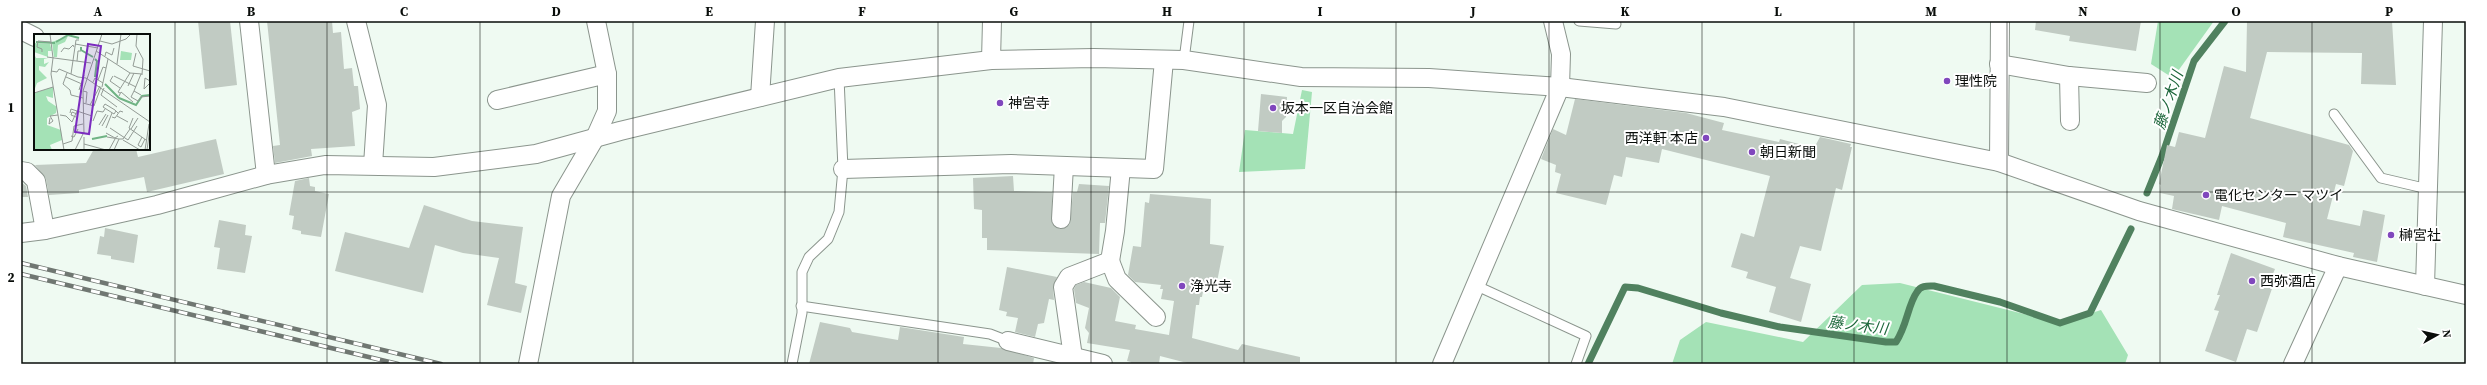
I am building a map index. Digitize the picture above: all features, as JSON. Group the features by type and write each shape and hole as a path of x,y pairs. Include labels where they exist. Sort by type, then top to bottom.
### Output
{"street":[{"path":"249,21 266,175"},
{"path":"356,21 377,105 374,166"},
{"path":"528,364 561,196 595,138 607,111 607,74 596,21"},
{"path":"760,97 765,21"},
{"path":"991,60 992,21"},
{"path":"1442,364 1477,286 1560,87 1562,54 1553,21"},
{"path":"1999,162 2000,21"},
{"path":"2425,286 2434,21"},
{"path":"21,30 34,36"},
{"path":"21,233 45,230 157,205 266,175 325,165 434,167 536,154 839,78 991,60 1094,58 1184,60 1302,77 1429,78 1560,87 1724,107 1999,162 2139,212 2338,266 2466,296"},
{"path":"843,169 1011,164 1154,169 1164,60"},
{"path":"1999,64 2069,76 2147,84"},
{"path":"497,100 607,74"},
{"path":"2069,76 2070,121"},
{"path":"1062,219 1064,166"},
{"path":"1121,168 1115,231 1110,261 1117,279 1156,317"},
{"path":"21,171 27,172 36,181 45,230"},
{"path":"1073,356 1063,287 1069,277 1110,261"},
{"path":"2293,364 2338,266"},
{"path":"1008,341 1103,364"}],"lane":[{"path":"1184,60 1189,21"},
{"path":"1579,21 1616,24"},
{"path":"792,364 802,313 802,272 809,257 828,239 834,228 839,212 843,169 839,78"},
{"path":"2334,114 2381,178 2428,189"},
{"path":"1477,286 1586,336 1576,364"},
{"path":"801,306 990,334 1008,341"}],"green space":[{"path":"2158,21 2214,21 2173,78 2151,64"},
{"path":"1302,90 1312,92 1305,169 1239,172 1245,130 1293,134"},
{"path":"1900,283 2060,323 2101,310 2128,355 2125,364 1672,364 1680,340 1706,322 1803,342 1862,285"}],"building":[{"path":"198,21 230,21 237,85 205,89"},
{"path":"267,21 332,21 333,33 341,32 344,69 352,68 354,86 358,86 360,109 352,112 355,146 311,149 312,156 275,163 273,146 280,145"},
{"path":"2036,21 2141,21 2136,51 2069,41 2070,36 2035,30"},
{"path":"2247,21 2392,21 2396,85 2361,84 2362,53 2267,52 2250,118 2349,145 2353,151 2344,186 2336,184 2327,219 2360,226 2363,210 2385,215 2377,262 2353,257 2354,253 2283,237 2286,223 2222,206 2219,220 2172,209 2174,196 2160,193 2161,185 2159,184 2167,145 2175,147 2179,132 2205,138 2224,66 2246,72"},
{"path":"1261,94 1287,97 1286,117 1282,121 1282,133 1258,131"},
{"path":"1575,99 1686,113 1724,123 1722,130 1779,142 1780,139 1814,148 1820,137 1851,144 1850,147 1852,147 1842,190 1836,188 1821,251 1800,246 1790,278 1811,284 1801,322 1769,312 1776,287 1746,278 1748,272 1731,267 1741,233 1754,237 1770,176 1662,149 1659,163 1626,157 1622,177 1614,175 1606,205 1556,193 1561,174 1555,172 1556,165 1541,159 1553,129 1566,135"},
{"path":"216,139 224,174 147,192 144,177 79,190 79,193 49,195 46,179 35,165 86,163 93,150 136,150 138,157"},
{"path":"1013,176 1014,191 1052,192 1052,223 1060,229 1070,224 1073,192 1077,192 1079,184 1109,186 1105,223 1100,223 1099,254 987,250 987,238 982,238 982,210 974,209 973,178"},
{"path":"309,178 310,186 315,187 315,191 329,194 321,237 301,234 301,231 292,229 294,216 289,215 295,181"},
{"path":"21,182 26,186 28,197 21,197"},
{"path":"1150,194 1211,199 1210,244 1224,246 1217,282 1205,280 1202,297 1200,297 1199,305 1196,305 1192,338 1238,350 1242,344 1300,357 1300,364 1191,364 1160,356 1159,364 1130,364 1131,362 1127,361 1130,350 1087,343 1089,333 1085,328 1089,308 1076,303 1074,289 1076,285 1084,282 1111,288 1120,297 1115,321 1136,325 1135,329 1169,335 1174,301 1161,299 1163,289 1160,289 1161,285 1135,282 1128,275 1133,246 1141,247 1145,202 1149,203"},
{"path":"424,205 472,221 523,227 515,283 527,286 521,313 487,305 499,258 463,253 435,245 423,293 335,271 345,232 409,248"},
{"path":"219,220 246,225 245,235 252,236 245,273 217,269 220,248 214,247"},
{"path":"105,228 138,235 134,263 111,259 111,256 97,254 100,236 104,237"},
{"path":"2231,253 2275,269 2272,276 2276,277 2257,332 2247,329 2236,362 2205,351 2219,311 2214,310 2220,295 2217,295"},
{"path":"1007,267 1057,277 1053,288 1054,300 1049,299 1044,323 1038,324 1035,337 1015,332 1018,318 1006,316 1007,312 999,310"},
{"path":"820,322 850,328 852,332 898,340 900,327 964,337 963,344 1001,348 1034,358 1033,364 809,364"}],"waterway":[{"name":"藤ノ木川","path":"2147,193 2162,156 2194,61 2225,21"},
{"name":"藤ノ木川","path":"1588,364 1625,287 1638,288 1721,313 1780,327 1886,342 1896,342 1903,329 1914,297 1920,288 1927,286 1934,286 2000,302 2060,323 2090,313 2131,229"}],"railway":[{"path":"21,263 441,364"},
{"path":"21,274 398,364"}],"place":[{"name":"理性院","path":"1947,81"},
{"name":"神宮寺","path":"1000,103"},
{"name":"坂本一区自治会館","path":"1273,108"},
{"name":"西洋軒 本店","path":"1706,138"},
{"name":"朝日新聞","path":"1752,152"},
{"name":"電化センター マツイ","path":"2206,195"},
{"name":"榊宮社","path":"2391,235"},
{"name":"西弥酒店","path":"2252,281"},
{"name":"浄光寺","path":"1182,286"}]}
